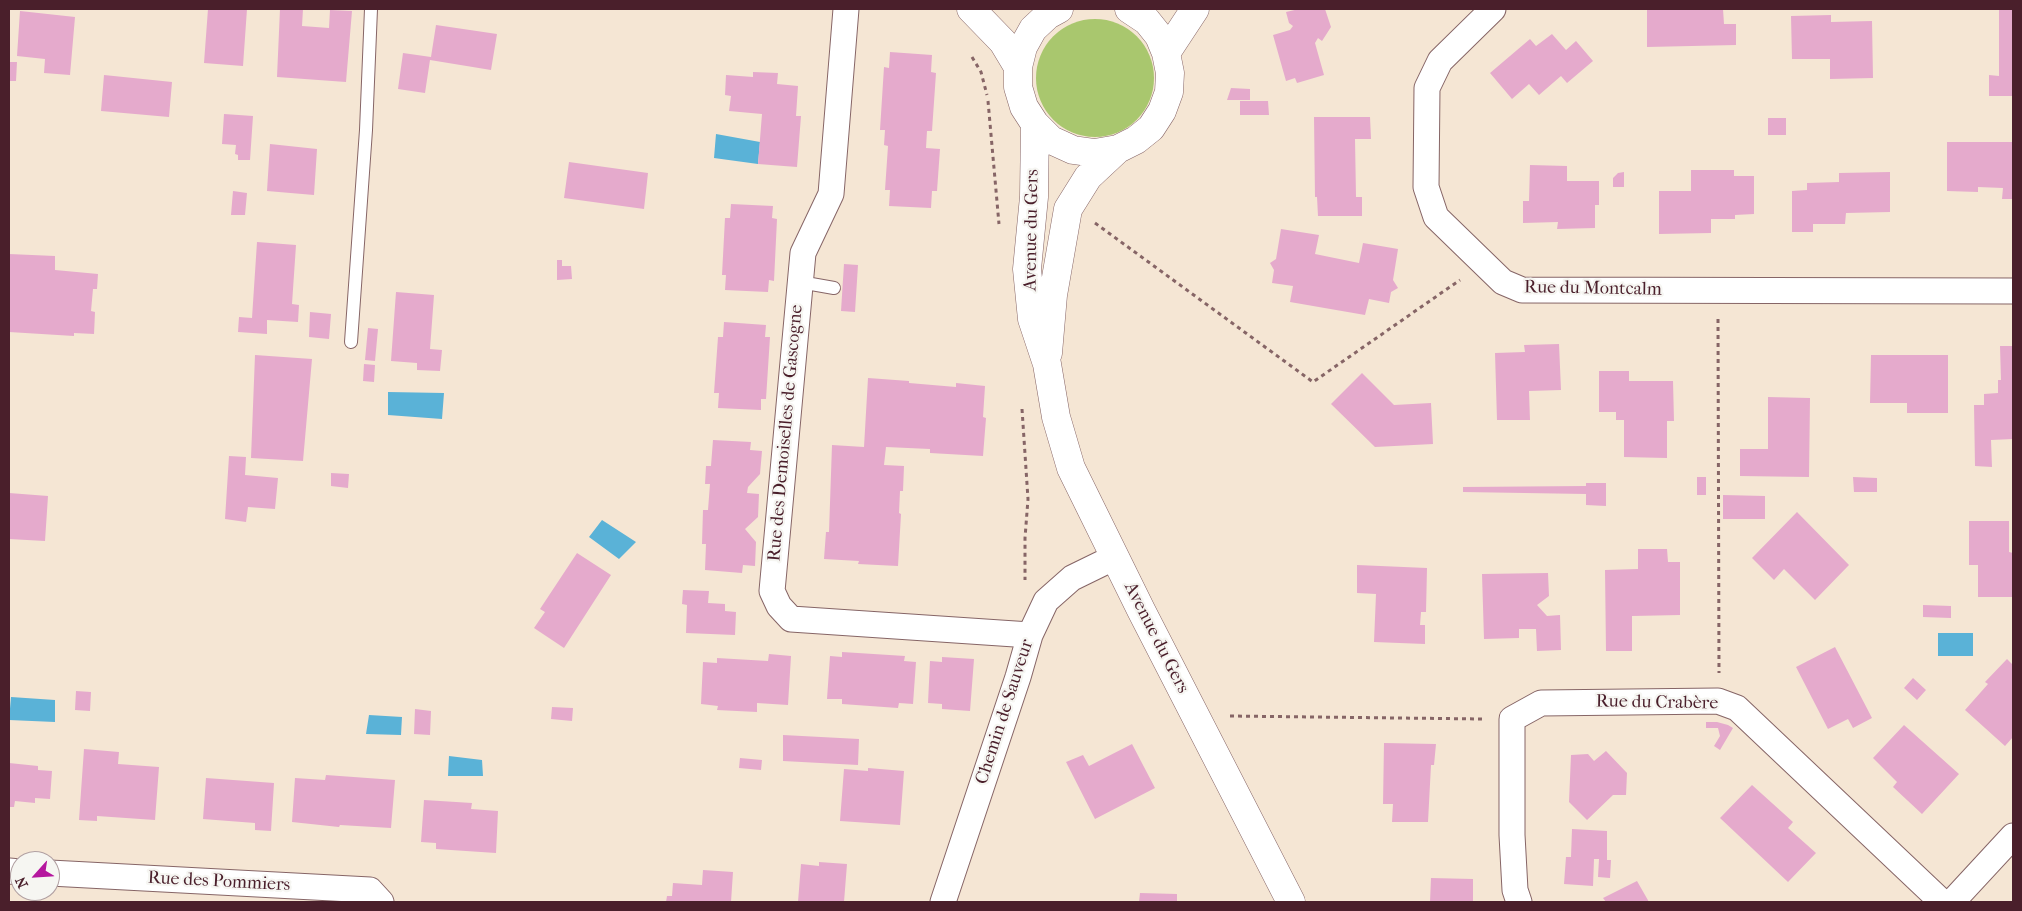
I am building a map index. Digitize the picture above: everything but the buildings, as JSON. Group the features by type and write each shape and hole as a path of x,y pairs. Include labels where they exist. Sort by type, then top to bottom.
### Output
{"main road":[{"path":"971,9 1003,42 1018,67"},
{"path":"1045,11 1023,47 1018,67 1018,88 1024,107 1034,124 1052,140 1073,150 1095,153 1118,149 1136,140 1151,128 1162,111 1169,92 1170,73 1166,53 1158,36 1146,21 1130,9"},
{"path":"1166,53 1195,9"},
{"name":"Avenue du Gers","path":"1034,124 1034,197 1027,269 1032,319 1047,364 1056,417 1071,468 1291,902"},
{"name":"Avenue du Gers","path":"1047,364 1053,295 1068,209 1088,177 1118,149"}],"street":[{"name":"Rue des Demoiselles de Gascogne","path":"846,9 831,194 802,253 772,590 779,606 791,619 1030,635"},
{"name":"Rue du Montcalm","path":"1493,9 1440,61 1427,88 1426,187 1436,217 1502,282 1522,290 2013,291"},
{"name":"Chemin de Sauveur","path":"943,902 1018,677 1030,635 1046,601 1072,578 1115,557"},
{"name":"Rue du Crabère","path":"1512,719 1541,703 1718,701 1737,708 1942,902"},
{"path":"1512,719 1512,835 1515,890 1519,902"},
{"path":"1952,902 2013,836"},
{"name":"Rue des Pommiers","path":"60,874 370,890 381,902"}],"lane":[{"path":"351,342 366,130 371,9"},
{"path":"800,282 834,288"}],"path":[{"name":"Avenue du Gers","path":"972,56 981,72 990,109 996,198 1000,227"},
{"path":"1088,218 1313,382 1458,283 1480,260"},
{"path":"1718,290 1718,701"},
{"path":"1021,404 1028,499 1025,538 1025,586"},
{"path":"1228,716 1512,719"}],"green space":[{"path":"1095,19 1107,20 1118,24 1137,36 1149,55 1153,66 1153,90 1149,101 1137,120 1118,132 1107,136 1095,137 1083,136 1072,132 1053,120 1041,101 1037,90 1036,78 1037,66 1041,55 1053,36 1072,24 1083,20"}],"water":[{"path":"716,134 760,142 758,164 714,158"},
{"path":"388,392 444,393 442,419 388,415"},
{"path":"602,520 636,542 619,559 589,537"},
{"path":"1938,633 1973,633 1973,656 1938,656"},
{"path":"11,697 55,700 55,722 9,720"},
{"path":"369,715 402,717 401,735 366,734"},
{"path":"449,756 482,760 483,776 448,776"}]}
